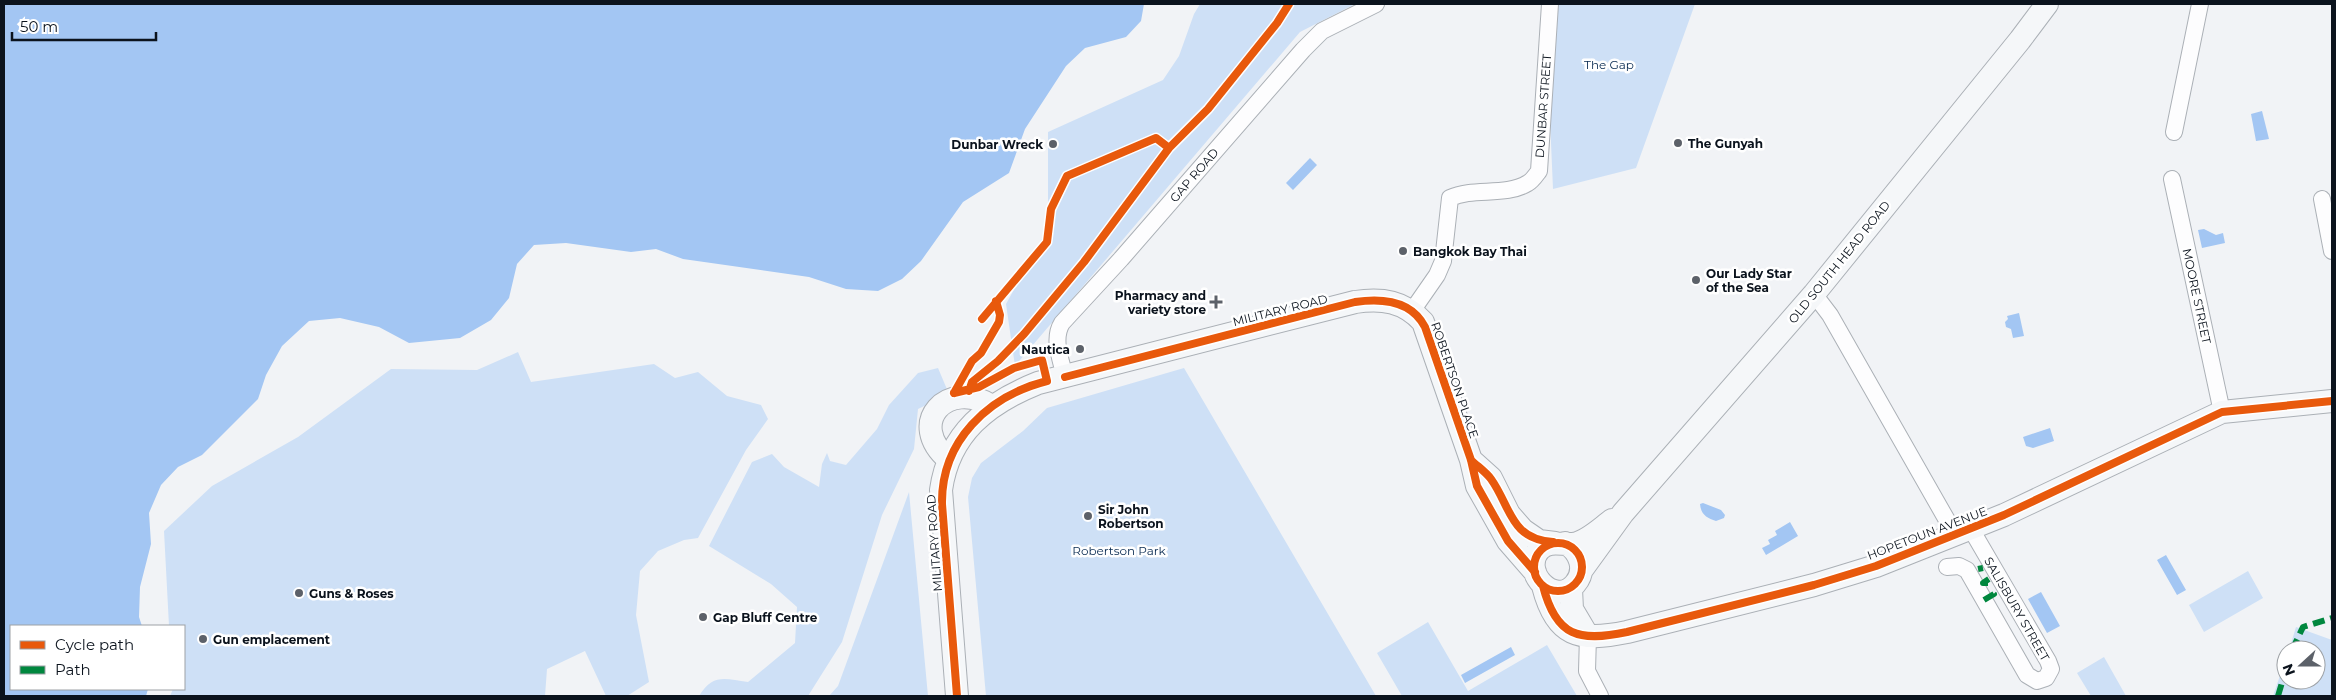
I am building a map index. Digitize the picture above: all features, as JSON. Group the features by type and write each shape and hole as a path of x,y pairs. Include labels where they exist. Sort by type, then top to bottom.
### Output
{"street":[{"name":"GAP ROAD","path":"1065,377 1057,339 1057,333 1062,323 1303,50 1322,31 1376,4"},
{"name":"DUNBAR STREET","path":"1412,311 1437,275 1443,261 1450,198 1459,194 1507,190 1529,183 1539,171 1550,4"},
{"name":"OLD SOUTH HEAD ROAD","path":"1576,580 1623,513 1814,294 2047,4"},
{"path":"2174,132 2200,4"},
{"name":"MOORE STREET","path":"2172,179 2222,412"},
{"path":"2322,199 2332,251"},
{"name":"SALISBURY STREET","path":"1814,294 1830,315 1948,522 1962,533 2048,661 2050,669 2046,678 2037,681 2027,675 1967,570 1959,566 1947,567"},
{"name":"MILITARY ROAD","path":"957,696 942,504 943,475 948,460 965,432 992,406 1022,389 1355,302 1384,300 1412,311"},
{"name":"ROBERTSON PLACE","path":"1412,311 1423,322 1428,332 1471,460 1476,486 1508,541 1539,579"},
{"path":"948,460 938,451 933,443 930,423 934,412 943,402 969,397 980,399 992,406"},
{"name":"HOPETOUN AVENUE","path":"1539,579 1548,603 1562,626 1569,631 1588,636 1627,632 1814,585 1876,566 1962,533 2222,412 2332,401"},
{"name":"ROBERTSON PLACE","path":"1471,460 1491,478 1518,525 1533,538 1560,543"},
{"name":"OLD SOUTH HEAD ROAD","path":"1560,543 1580,541 1623,513"},
{"path":"1576,580 1556,592 1539,579 1534,566 1538,553 1544,547 1560,543 1578,554 1576,580 1572,609 1588,636 1587,671 1600,696"}],"green space":[{"path":"1200,4 1355,4 1300,32 1015,366 1006,304 1048,228 1048,132 1163,80 1179,56 1194,14"},
{"name":"The Gap","path":"1545,4 1695,4 1636,168 1553,189"},
{"path":"518,352 531,382 654,364 675,378 698,372 727,396 761,405 768,419 746,450 698,538 684,540 658,551 640,571 636,615 649,682 627,696 606,696 585,651 547,669 545,696 170,696 173,690 185,690 185,625 169,625 164,531 212,486 298,437 391,369 477,370"},
{"path":"938,368 949,394 918,409 914,449 882,515 842,642 808,696 699,696 709,684 720,679 748,682 795,643 797,607 771,584 709,546 752,462 772,454 784,467 819,487 822,464 827,453 830,461 846,465 877,429 889,405 918,373"},
{"name":"Robertson Park","path":"1184,368 1376,696 986,696 968,497 972,478 981,463 1023,431 1047,408"},
{"path":"909,492 928,696 829,696 838,686"},
{"path":"2248,571 2263,598 2204,632 2189,605"},
{"path":"1428,622 1468,691 1547,645 1577,696 1402,696 1377,653"},
{"path":"2296,627 2332,640 2332,696 2273,696 2276,687 2276,690 2326,690 2326,640 2292,640"},
{"path":"2104,657 2126,696 2091,696 2077,673"}],"water":[{"path":"4,4 1144,4 1141,21 1126,37 1085,48 1066,66 1025,129 1009,173 963,202 921,261 902,279 878,291 846,289 809,277 683,259 656,249 631,252 566,243 534,245 517,264 509,298 491,320 460,338 409,343 379,327 340,318 309,321 282,346 266,375 258,399 202,455 178,467 161,485 149,513 151,544 140,587 139,617 142,625 10,625 10,690 148,690 146,696 4,696"},
{"path":"2262,111 2269,139 2256,141 2251,114"},
{"path":"1310,158 1317,165 1293,190 1286,183"},
{"path":"2204,229 2216,235 2223,233 2225,243 2202,248 2198,230"},
{"path":"2019,313 2024,336 2013,338 2011,329 2006,327 2005,322 2008,319 2007,316"},
{"path":"2050,428 2054,441 2033,448 2026,446 2023,437"},
{"path":"1703,503 1721,510 1725,515 1724,518 1716,521 1707,517 1701,508 1700,504"},
{"path":"1790,522 1798,536 1766,555 1762,548 1770,544 1768,540 1777,535 1775,531"},
{"path":"2166,555 2186,590 2177,595 2157,560"},
{"path":"2041,592 2060,626 2047,633 2028,599"},
{"path":"1511,647 1515,655 1465,683 1461,675"}],"marked path":[{"path":"1978,569 1983,568"},
{"path":"1988,583 1983,583 1989,579"},
{"path":"1984,600 1993,593"},
{"path":"2297,640 2303,627 2332,618"},
{"path":"2278,696 2280,690"}],"cycle path":[{"path":"969,391 972,382 998,361 1024,334 1084,262 1169,148 1208,109 1277,23 1289,4"},
{"path":"982,319 1047,242 1051,209 1067,176 1156,138 1169,148"},
{"path":"1065,377 1355,302 1375,300 1404,306 1412,311 1425,327 1471,460 1477,486 1508,541 1535,572"},
{"path":"954,393 972,361 981,353 999,322 1000,315 996,301"},
{"path":"954,393 979,387 1014,368 1042,360 1047,381 1026,388 1006,398 972,424 959,441 950,460 944,481 942,504 957,696"},
{"path":"1543,586 1548,603 1555,616 1563,626 1572,632 1595,636 1627,632 1814,585 1876,566 2004,515 2222,412 2332,401"},
{"path":"1471,460 1491,479 1513,520 1520,528 1528,535 1539,540 1553,542"},
{"path":"1553,543 1563,543 1575,550 1582,562 1582,567 1582,572 1575,584 1563,591 1553,591 1545,587 1538,580 1534,572 1534,562 1538,554 1545,547 1553,543"}],"place":[{"name":"The Gunyah","path":"1678,143"},
{"name":"Dunbar Wreck","path":"1053,144"},
{"name":"Bangkok Bay Thai","path":"1403,251"},
{"name":"Our Lady Star of the Sea","path":"1696,280"},
{"name":"Pharmacy and variety store","path":"1216,302"},
{"name":"Nautica","path":"1080,349"},
{"name":"Sir John Robertson","path":"1088,516"},
{"name":"Guns & Roses","path":"299,593"},
{"name":"Gap Bluff Centre","path":"703,617"},
{"name":"Gun emplacement","path":"203,639"}]}
